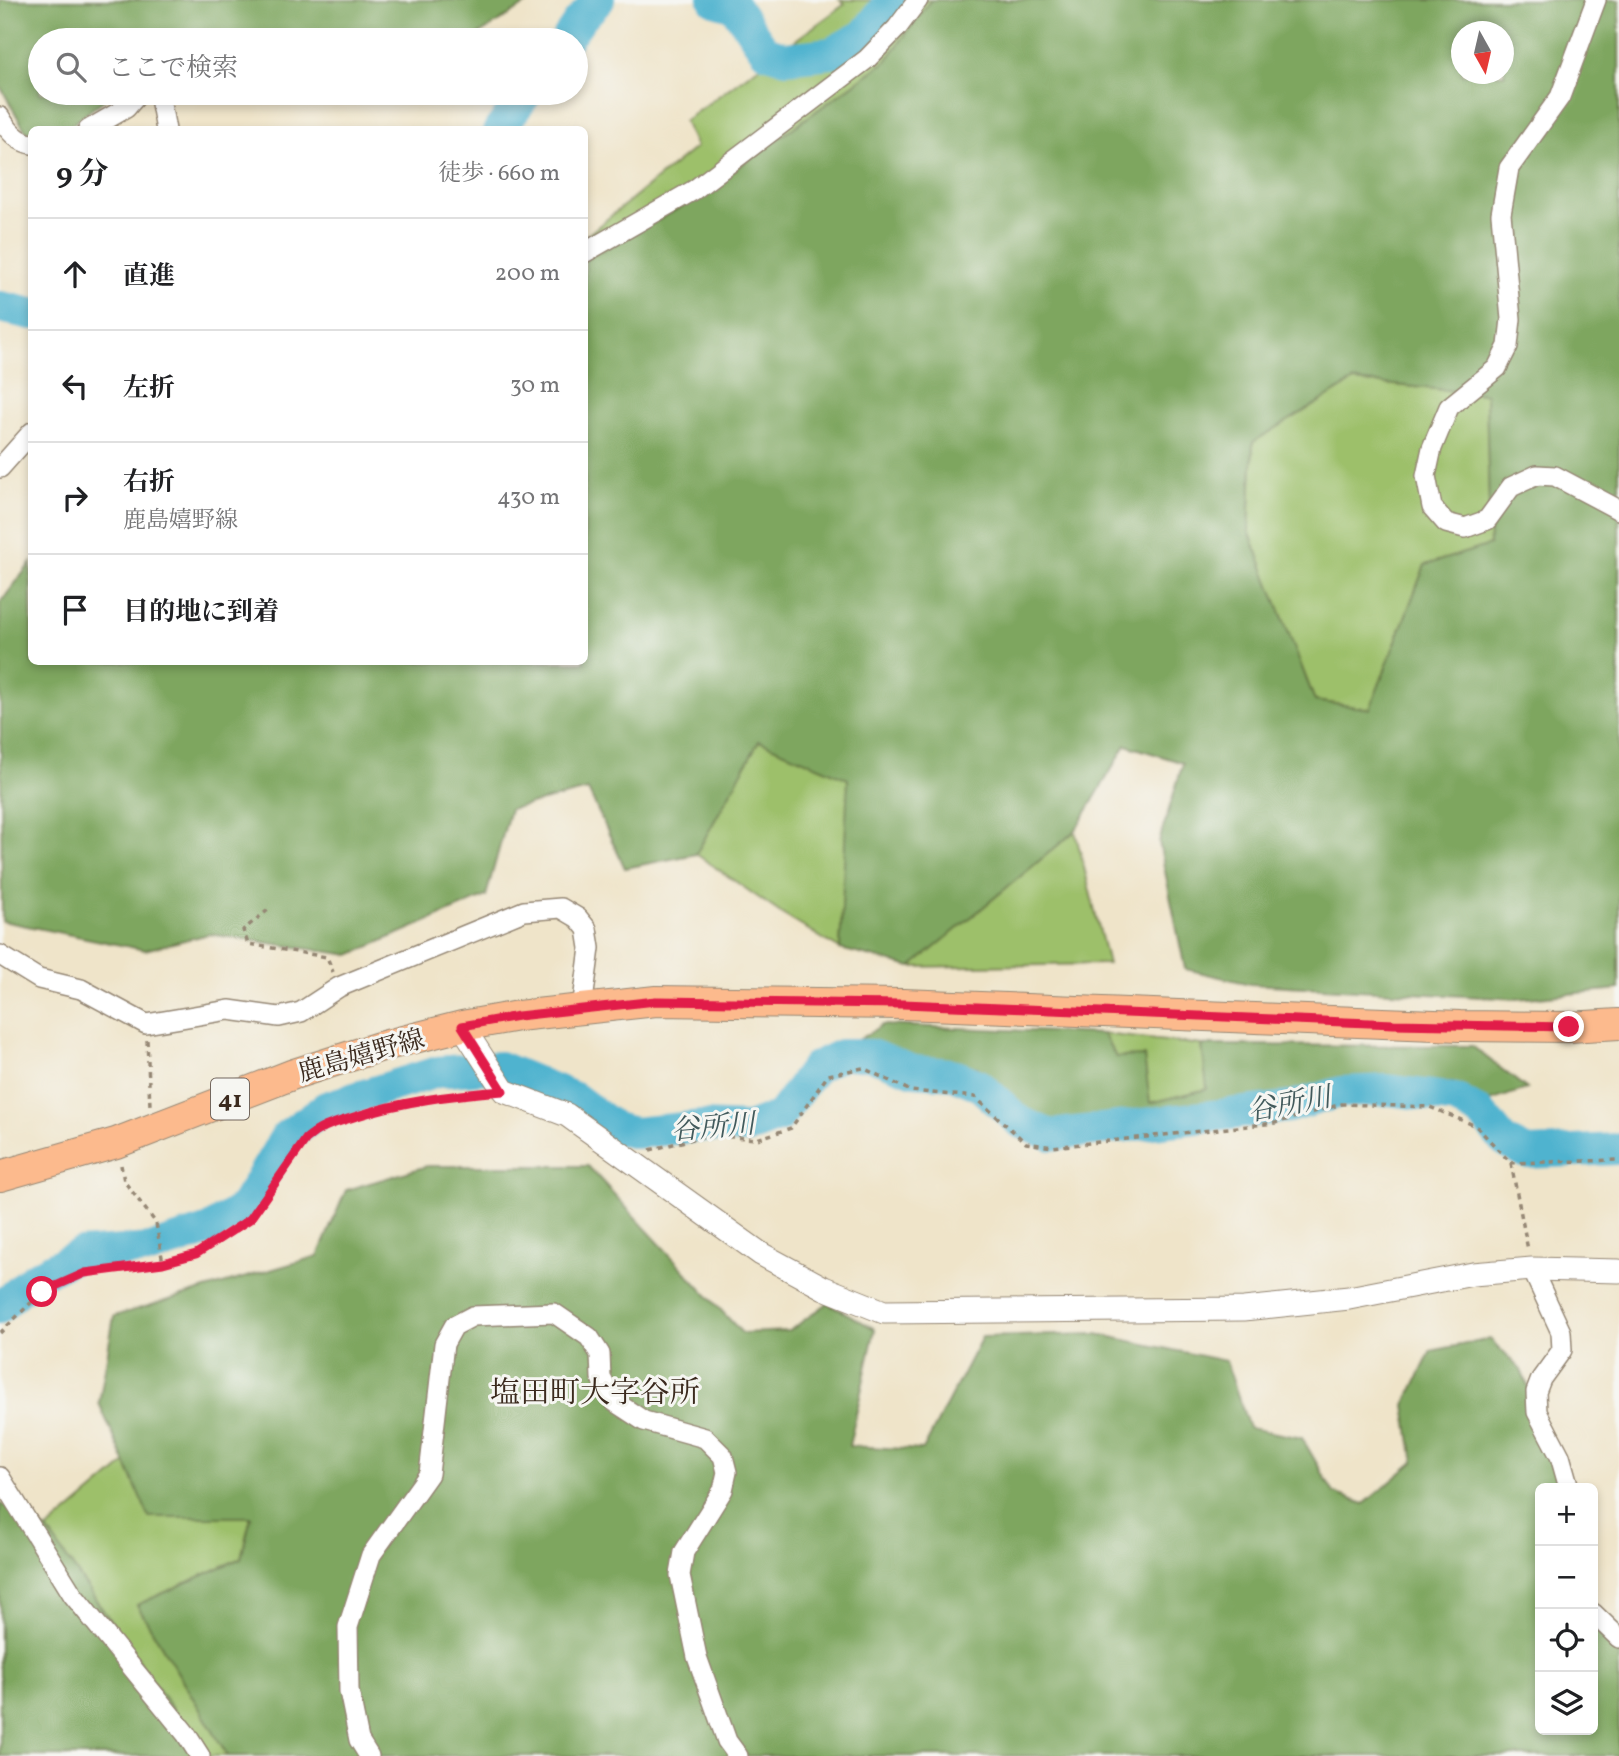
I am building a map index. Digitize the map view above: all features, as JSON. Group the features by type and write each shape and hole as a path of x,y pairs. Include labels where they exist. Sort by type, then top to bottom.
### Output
{"main road":[{"name":"鹿島嬉野線","path":"0,1176 116,1143 294,1074 379,1047 462,1026 656,1001 903,1004 1460,1026 1569,1027 1619,1024"}],"street":[{"path":"588,251 694,190 867,59 897,28 918,0"},
{"path":"1595,0 1560,97 1508,168 1501,214 1511,319 1508,346 1497,368 1449,407 1433,448 1426,476 1432,507 1446,523 1465,528 1487,520 1511,487 1537,475 1555,476 1619,510"},
{"path":"95,126 128,105"},
{"path":"161,105 165,126"},
{"path":"0,117 7,130 28,144"},
{"path":"0,468 28,436"},
{"path":"1,959 39,979 81,989 146,1024 229,1010 279,1017 301,1012 339,986 524,911 561,908 578,918 587,929 590,948 582,1009"},
{"path":"462,1026 503,1091 567,1115 761,1254 824,1288 884,1312 1244,1309 1349,1298 1473,1274 1532,1269 1619,1271"},
{"path":"1532,1269 1561,1332 1562,1350 1541,1379 1536,1392 1537,1412 1560,1456 1568,1483"},
{"path":"369,1756 359,1740 349,1691 348,1626 371,1555 429,1474 444,1344 454,1326 473,1317 554,1313 589,1337 600,1354 601,1378 615,1402 644,1422 705,1438 723,1456 727,1472 723,1490 684,1552 680,1575 697,1657 726,1741 738,1756"},
{"path":"0,1478 73,1595 186,1734 200,1756"},
{"path":"1598,1618 1619,1638"}],"path":[{"path":"268,910 243,930 248,944 327,957 339,986"},
{"path":"146,1024 151,1130"},
{"path":"624,1156 708,1135 757,1139 791,1128 828,1075 863,1068 911,1091 975,1097 1026,1143 1053,1147 1275,1123 1342,1104 1430,1107 1476,1126 1511,1163 1532,1269"},
{"path":"0,1333 42,1292 85,1273 163,1263 196,1254 250,1219 306,1139 318,1128 391,1104 503,1091"},
{"path":"116,1143 124,1181 156,1223 163,1263"},
{"path":"1511,1163 1619,1160"}],"green space":[{"path":"0,0 533,0 489,28 28,28 28,105 97,105 70,126 28,126 26,132 0,86"},
{"path":"840,0 931,0 886,61 687,204 588,258 588,235 696,147 684,121 845,4"},
{"path":"931,0 1619,0 1619,989 1517,999 1250,984 1185,969 1159,842 1183,763 1126,745 1075,831 911,967 840,949 848,779 759,741 696,854 625,868 588,790 510,809 486,896 350,955 209,934 145,950 2,921 0,603 28,567 28,665 588,665 588,258 687,204 886,61","holes":["1354,381 1486,394 1490,545 1425,565 1370,709 1315,701 1249,531 1253,442"]},
{"path":"1354,381 1486,394 1490,545 1425,565 1370,709 1315,701 1249,531 1253,442"},
{"path":"759,740 849,779 840,949 785,916 696,854"},
{"path":"1075,831 1108,964 911,967"},
{"path":"882,1025 1103,1034 1116,1057 1144,1056 1150,1103 1207,1089 1202,1045 1472,1046 1527,1089 1487,1102 1453,1083 1335,1079 1262,1103 1057,1123 1026,1112 977,1067 913,1063 860,1039"},
{"path":"1103,1034 1202,1045 1208,1089 1149,1103"},
{"path":"427,1166 588,1166 742,1333 789,1331 828,1303 875,1329 849,1446 923,1450 982,1337 1097,1334 1226,1361 1249,1428 1302,1438 1334,1493 1364,1504 1414,1462 1405,1405 1431,1351 1490,1339 1521,1370 1564,1471 1566,1483 1535,1483 1535,1735 1598,1735 1598,1630 1619,1649 1619,1756 228,1756 137,1605 241,1558 251,1517 149,1517 99,1403 114,1316 318,1256 346,1190"},
{"path":"126,1463 150,1517 251,1517 241,1558 137,1605 228,1756 205,1756 47,1530"},
{"path":"0,1503 47,1530 205,1756 0,1756"}],"waterway":[{"path":"574,28 599,0"},
{"path":"714,0 734,6 765,51 786,58 831,53 864,35 891,0"},
{"path":"502,126 518,105"},
{"path":"0,307 28,313"},
{"name":"谷所川","path":"0,1308 33,1278 80,1254 150,1249 209,1230 244,1207 286,1136 326,1107 437,1072 500,1067 575,1098 615,1128 635,1133 702,1126 749,1128 780,1116 816,1067 841,1055 871,1055 914,1071 952,1074 979,1085 1020,1122 1051,1135 1289,1107 1341,1092 1387,1090 1456,1099 1482,1114 1504,1141 1527,1153 1619,1149"}],"district":[{"name":"塩田町大字谷所","path":"595,1392"}],"route":[{"path":"42,1292 85,1273 163,1263 196,1254 250,1219 306,1139 318,1128 391,1104 503,1091 462,1026 518,1016 656,1001 787,1002 903,1004 1394,1024 1569,1027"}]}
